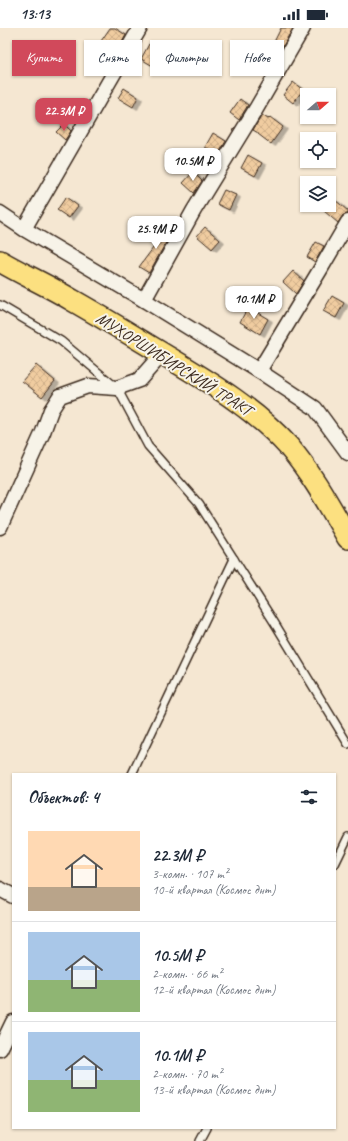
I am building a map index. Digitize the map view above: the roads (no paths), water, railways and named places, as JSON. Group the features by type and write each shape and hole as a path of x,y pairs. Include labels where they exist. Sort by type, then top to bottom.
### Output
{"main road":[{"name":"МУХОРШИБИРСКИЙ ТРАКТ","path":"0,261 71,299 239,402 272,430 288,446 303,465 334,512 348,538"}],"street":[{"path":"24,229 140,28"},
{"path":"144,300 194,210 256,109 303,28"},
{"path":"0,213 259,371 315,408 348,452"},
{"path":"259,371 348,222"},
{"path":"0,527 43,432 51,410 60,396 88,386 116,388 140,380 162,354"},
{"path":"0,889 12,895"},
{"path":"0,1049 12,1024"}],"lane":[{"path":"0,305 61,341 116,388 148,446 199,504 348,744"},
{"path":"132,773 234,559"},
{"path":"336,862 348,837"},
{"path":"200,1141 206,1129"}]}
